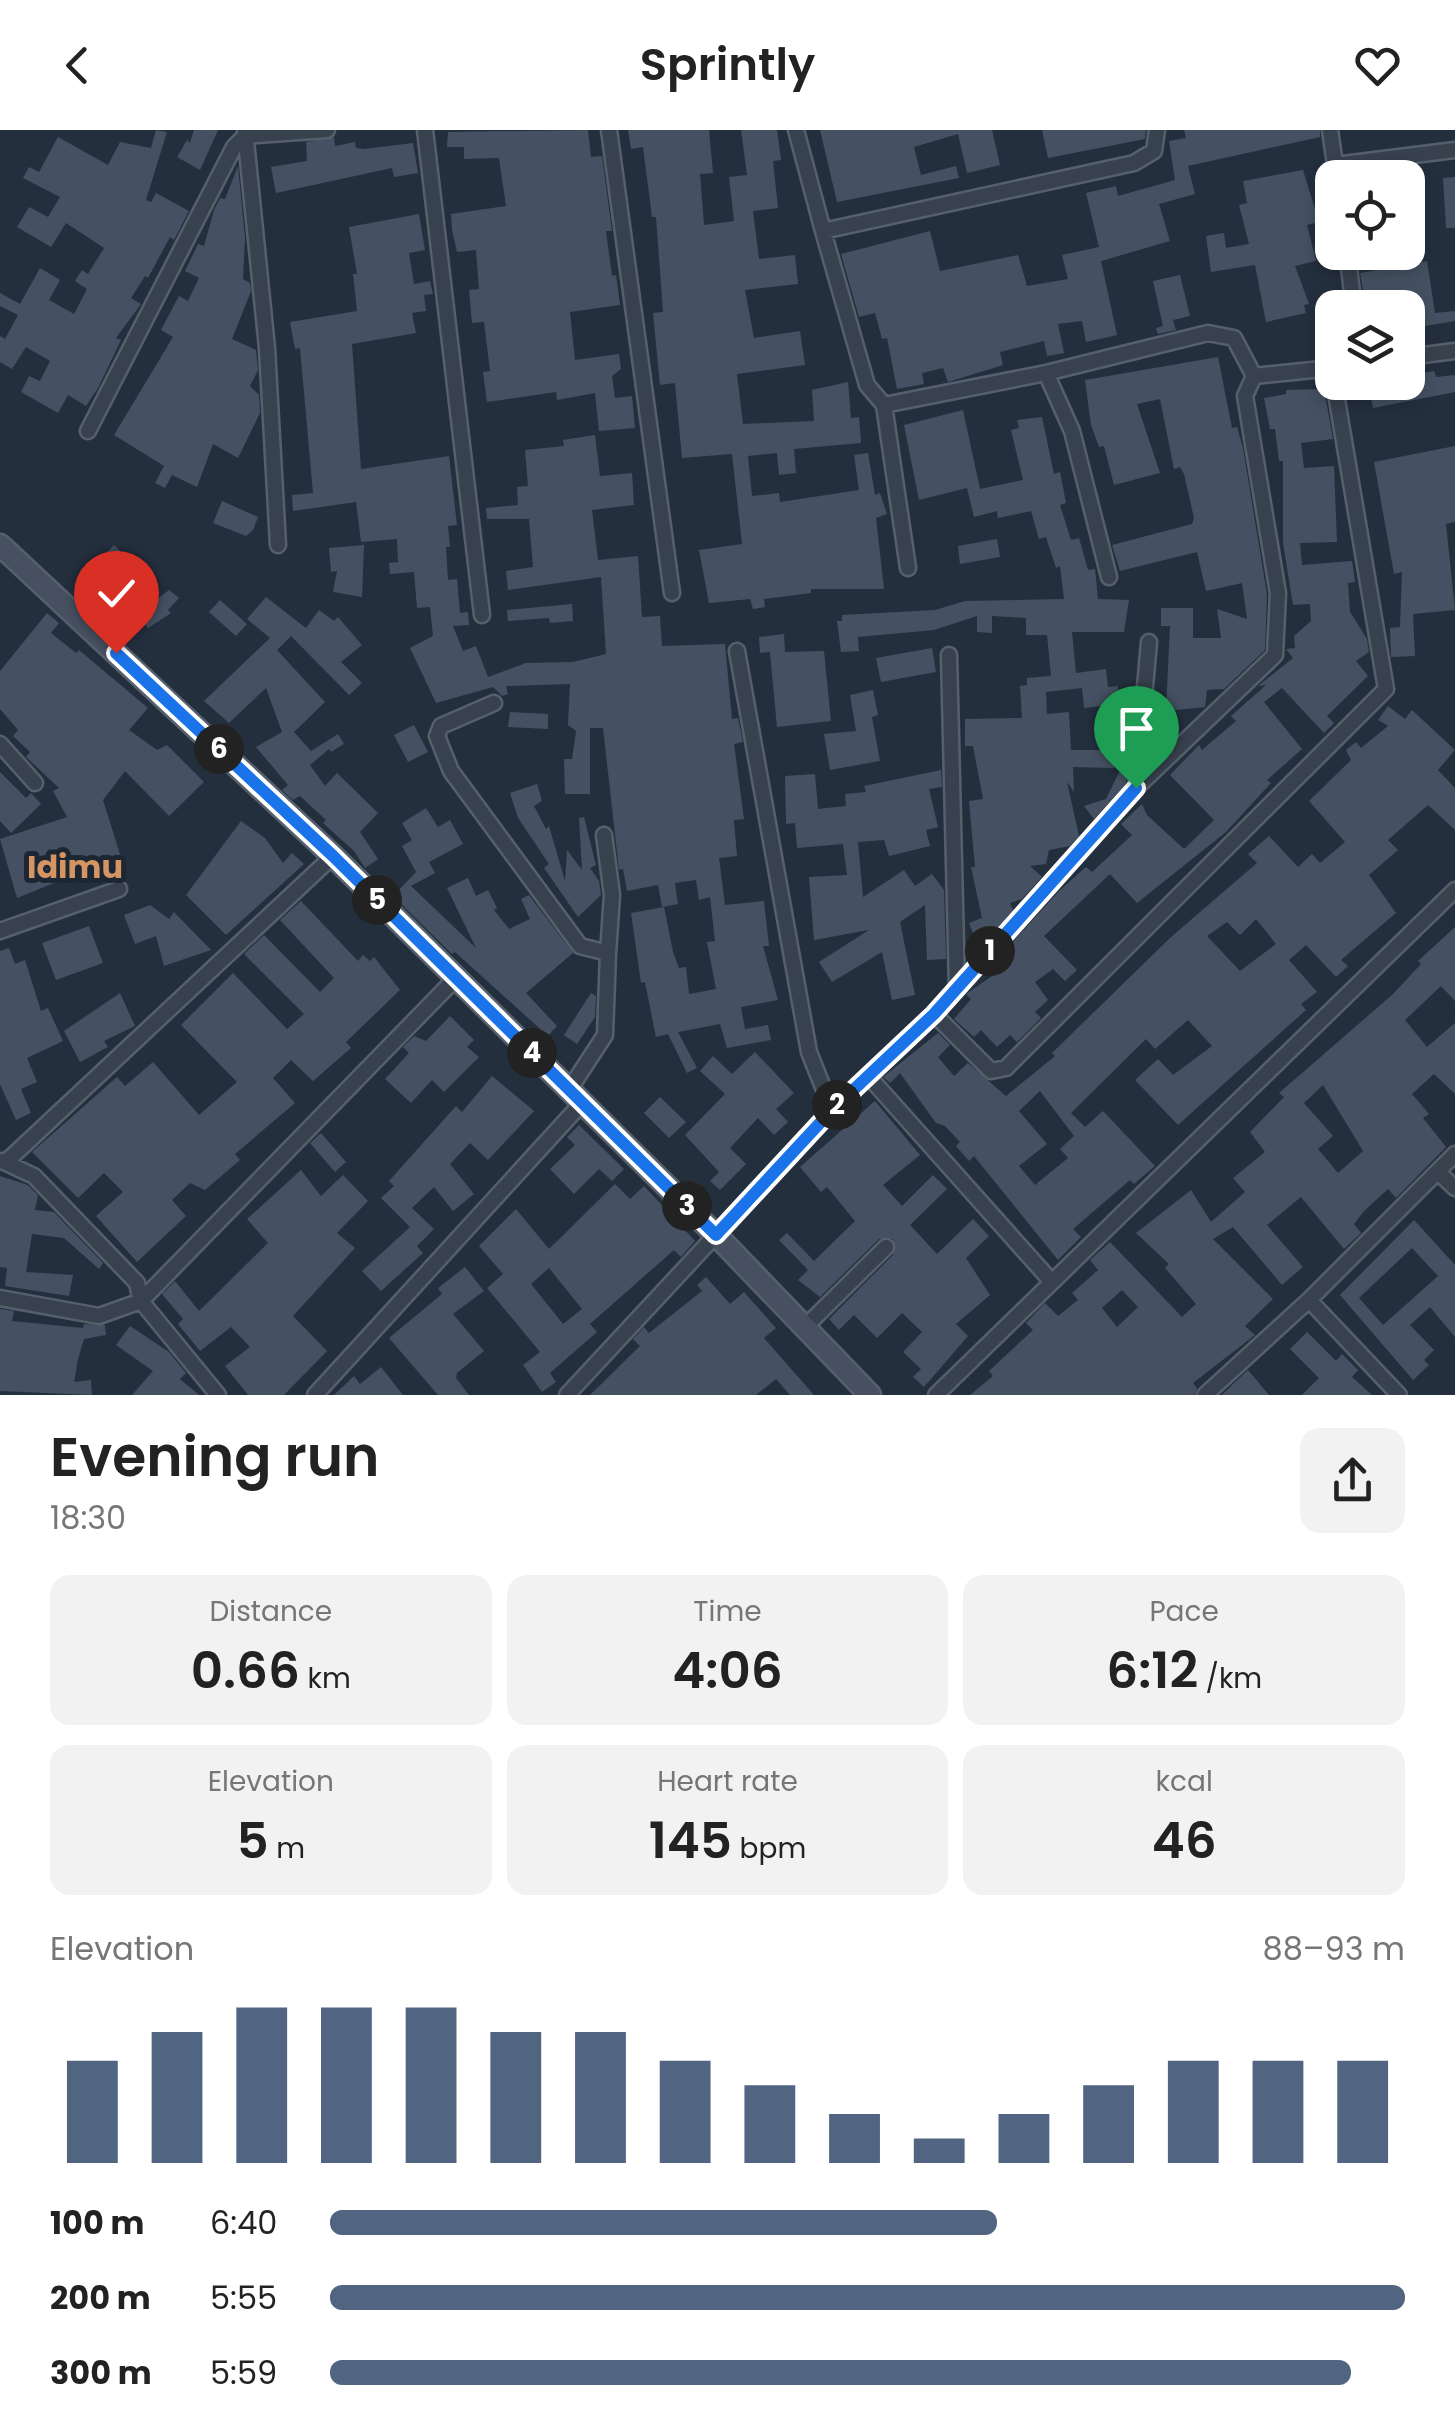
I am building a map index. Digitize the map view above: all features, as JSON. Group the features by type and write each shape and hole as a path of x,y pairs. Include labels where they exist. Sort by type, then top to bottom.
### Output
{"street":[{"path":"245,133 327,130"},
{"path":"425,130 482,615"},
{"path":"609,130 672,593"},
{"path":"796,130 867,386 884,404 908,568"},
{"path":"823,231 1134,162 1154,151 1157,130"},
{"path":"1330,130 1334,160"},
{"path":"88,431 166,285 228,156 245,133"},
{"path":"245,133 266,348 278,545"},
{"path":"1398,160 1455,150"},
{"path":"884,404 1046,373 1208,333 1234,338 1254,376"},
{"path":"1425,355 1455,351"},
{"path":"1046,373 1072,431 1109,577"},
{"path":"1254,376 1315,374"},
{"path":"567,1395 832,1110 934,1014 1136,788 1275,655 1278,593 1245,396 1254,376"},
{"path":"934,1014 991,1071 1006,1068 1386,689 1336,400"},
{"path":"2,550 333,856 716,1235 870,1395"},
{"path":"1136,788 1149,642"},
{"path":"738,651 808,1052 832,1110"},
{"path":"949,655 957,988"},
{"path":"494,704 440,726 437,736 442,751 451,770 580,946 608,953"},
{"path":"0,744 34,783"},
{"path":"315,1395 575,1096 605,1035 612,895 604,835"},
{"path":"218,1395 141,1301 137,1283 34,1176 3,1161 333,856"},
{"path":"0,931 120,889"},
{"path":"936,1395 1455,890"},
{"path":"0,1298 100,1316 141,1301 454,978"},
{"path":"870,1078 1052,1282"},
{"path":"1206,1395 1309,1300 1455,1154"},
{"path":"1438,1172 1455,1188"},
{"path":"806,1326 886,1247"},
{"path":"1309,1300 1399,1395"}],"building":[{"path":"156,130 167,132 146,200 151,202 156,193 189,211 174,240 170,237 148,278 145,276 131,298 141,304 116,338 121,340 98,388 86,406 68,395 58,413 21,392 29,376 40,381 50,361 26,347 12,369 0,362 0,336 5,339 18,315 0,306 0,293 20,304 40,268 60,280 49,300 74,314 87,289 75,281 82,270 88,274 104,248 66,223 51,247 17,227 29,207 48,217 60,197 23,178 29,167 39,172 58,137 108,165 120,142 151,148"},
{"path":"194,130 218,130 200,170 177,157 187,140 190,143"},
{"path":"588,130 591,157 602,156 612,231 606,231 620,305 570,312 575,360 619,354 621,369 612,376 615,398 632,396 635,428 599,431 595,393 557,400 556,392 487,402 483,372 490,371 484,322 472,323 469,290 479,289 476,250 457,252 452,230 451,214 506,206 499,158 464,159 464,147 447,147 448,132"},
{"path":"628,130 709,130 713,173 700,174 704,225 734,221 729,177 747,175 741,130 777,130 781,160 773,161 778,208 753,211 759,259 795,255 798,284 745,290 754,338 800,331 805,365 737,374 743,424 814,421 812,390 848,382 851,418 859,417 861,443 794,449 796,473 779,475 777,453 748,456 752,496 779,493 780,502 859,490 854,455 868,453 875,495 880,493 887,514 876,518 884,589 811,589 811,593 764,599 765,607 753,609 750,599 709,603 699,550 742,544 732,454 682,458 675,383 660,385 653,313 663,312 656,217 652,217 643,147 631,149"},
{"path":"820,130 992,130 1000,165 967,173 958,134 914,147 921,175 956,166 959,178 837,202"},
{"path":"1042,130 1146,130 1145,139 1048,158"},
{"path":"1184,130 1320,130 1320,137 1188,166 1195,194 1159,204 1170,241 1101,261 1117,335 1086,342 1082,321 1058,324 1064,353 1047,356 1044,341 1000,352 1003,365 948,382 943,368 922,373 924,384 897,389 887,338 882,339 875,313 859,317 841,254 930,231 940,271 1018,255 1027,286 1068,279 1062,255 1099,247 1086,193 1116,186 1118,196 1175,180 1169,141 1186,138"},
{"path":"334,137 335,146 355,142 356,148 364,149 413,143 418,173 394,177 392,168 276,193 271,167 307,161 306,142"},
{"path":"238,166 245,238 243,279 250,283 251,291 232,339 256,350 258,370 250,386 259,395 260,413 238,458 213,444 197,487 172,475 165,488 155,483 164,466 114,435 173,337 161,330 179,296 188,301 199,278 185,271 198,244 204,246 214,210 220,198 225,199"},
{"path":"1303,170 1315,209 1315,223 1307,225 1315,261 1295,266 1309,304 1304,305 1306,313 1266,322 1255,265 1211,272 1206,236 1224,233 1226,248 1249,244 1239,205 1247,203 1243,181"},
{"path":"1455,177 1455,228 1446,228 1443,178"},
{"path":"419,214 425,250 409,253 414,284 430,281 433,294 424,295 426,311 412,313 416,333 352,344 361,469 449,456 457,525 448,526 448,580 457,579 460,613 468,612 469,625 453,626 463,651 476,646 488,677 526,663 573,662 606,654 601,577 508,590 506,571 533,567 529,519 487,519 486,508 518,505 517,487 528,486 525,450 564,446 563,440 595,435 600,476 632,473 634,505 592,510 598,560 638,556 642,617 660,616 662,646 725,644 732,719 738,718 743,742 734,744 744,819 734,820 737,856 719,858 725,905 764,901 769,946 763,946 778,1000 741,1007 745,1029 768,1025 771,1040 727,1048 720,1024 678,1032 697,1068 687,1073 668,1034 656,1037 645,982 641,983 631,913 664,907 673,952 679,968 686,967 689,994 716,989 707,942 715,941 710,897 699,900 696,880 675,883 678,904 662,907 658,885 627,891 623,869 619,870 603,728 590,728 590,794 565,794 564,759 572,759 576,731 568,725 570,684 506,686 508,694 502,696 493,687 436,703 410,648 433,636 430,607 417,608 414,572 390,574 389,563 398,562 397,539 361,542 356,502 293,511 292,495 313,493 300,348 295,349 290,322 357,311 353,274 357,274 349,227"},
{"path":"1425,261 1435,313 1455,311 1455,321 1425,326 1425,290 1363,290 1360,273 1425,270"},
{"path":"1180,275 1190,316 1173,320 1176,330 1158,334 1156,328 1163,326 1153,281"},
{"path":"1218,357 1232,428 1237,427 1243,448 1267,594 1265,650 1224,689 1207,690 1205,707 1166,711 1170,626 1161,626 1161,608 1193,608 1193,638 1221,638 1217,609 1247,619 1242,583 1206,591 1197,552 1120,571 1112,545 1192,524 1194,518 1184,474 1180,467 1174,469 1160,399 1137,404 1160,473 1114,485 1104,446 1099,447 1091,425 1085,380"},
{"path":"1434,371 1436,377 1455,375 1455,392 1425,398 1425,372"},
{"path":"1315,389 1315,400 1326,400 1333,439 1301,443 1304,468 1334,466 1337,542 1300,543 1302,565 1352,561 1355,582 1348,583 1350,612 1367,639 1369,652 1356,661 1368,676 1327,716 1334,723 1324,733 1282,688 1264,702 1302,749 1267,780 1271,783 1226,832 1137,903 1110,874 1044,936 1077,970 1065,981 1053,969 1035,982 1048,1000 1035,1012 1041,1018 1017,1042 1010,1035 997,1047 981,1030 974,1037 954,1019 971,999 966,994 998,972 992,966 1013,951 1009,946 1059,891 1086,867 1092,872 1132,835 1121,824 1142,804 1147,815 1184,849 1214,820 1170,775 1199,745 1202,750 1236,721 1231,716 1266,685 1258,686 1293,658 1286,649 1295,648 1294,636 1311,621 1310,604 1293,605 1283,543 1283,461 1279,461 1275,429 1270,429 1264,398 1286,394 1286,390"},
{"path":"1371,400 1414,400 1373,408"},
{"path":"963,410 980,489 1023,480 1011,430 1019,428 1017,420 1042,417 1054,474 1060,472 1066,503 1060,505 1071,540 1079,538 1088,570 1095,569 1098,599 1129,600 1124,632 1072,632 1076,673 1106,669 1108,687 1118,686 1119,704 1084,708 1082,688 1046,692 1047,714 1069,712 1071,750 1115,750 1114,768 1073,767 1074,792 1067,782 1079,836 1070,846 1049,850 1046,864 1030,866 1042,877 1022,899 1010,903 1013,910 998,927 974,936 969,923 982,918 971,867 975,867 969,801 983,799 973,746 965,746 965,719 1022,718 1020,686 1027,685 1027,678 1051,676 1047,635 1026,635 1026,618 992,616 992,633 977,632 977,616 934,630 858,637 859,651 841,652 837,621 842,621 842,615 935,610 965,601 1064,599 1060,566 1056,568 1046,537 1039,539 1031,511 998,518 997,511 974,517 967,488 919,500 904,425"},
{"path":"1455,446 1455,522 1446,524 1455,610 1413,614 1415,656 1391,657 1390,628 1400,627 1402,572 1394,574 1374,462"},
{"path":"222,501 258,517 253,530 246,536 213,523"},
{"path":"997,539 1000,557 960,564 958,546"},
{"path":"114,545 125,556 110,571 135,601 139,597 148,606 169,590 179,598 168,610 171,613 148,628 137,614 114,633 106,625 114,618 92,592 102,584 89,571"},
{"path":"364,545 362,597 333,592 337,571 331,572 329,548"},
{"path":"266,597 306,628 319,610 334,621 338,617 362,645 341,662 362,683 349,695 291,636 277,650 325,702 294,732 311,751 338,734 344,744 331,752 329,749 310,765 325,786 337,773 378,813 360,832 378,859 365,868 354,851 323,823 326,820 300,796 293,800 282,790 288,785 256,747 282,732 266,688 229,723 204,701 270,638 247,619"},
{"path":"220,600 247,624 236,636 209,612"},
{"path":"572,604 573,621 508,621 507,610"},
{"path":"47,613 59,623 51,633 76,653 79,650 148,708 129,730 157,750 167,745 204,782 169,816 125,771 103,800 123,864 113,867 114,871 54,883 17,898 0,839 67,817 53,791 59,788 26,757 30,752 13,736 18,730 0,709 0,671"},
{"path":"784,634 785,652 824,651 831,721 777,727 770,652 760,653 759,637"},
{"path":"932,648 936,672 881,682 876,658"},
{"path":"873,690 878,715 872,717 880,761 830,770 824,734 856,731 850,695"},
{"path":"1388,706 1405,719 1412,710 1455,750 1438,770 1455,788 1455,830 1428,805 1388,840 1398,850 1369,875 1396,913 1341,960 1348,966 1336,977 1306,945 1289,960 1317,992 1301,1004 1306,1010 1178,1125 1135,1080 1158,1059 1173,1075 1212,1046 1188,1020 1155,1049 1146,1039 1071,1113 1085,1127 1103,1111 1155,1166 1134,1184 1130,1180 1073,1229 1081,1237 1058,1260 974,1156 969,1161 956,1146 960,1142 945,1126 936,1123 900,1073 890,1083 883,1077 938,1033 950,1045 938,1057 954,1076 968,1063 1006,1096 1055,1056 1052,1053 1171,937 1257,863 1248,854 1269,836 1298,867 1312,854 1320,863 1345,842 1309,801 1351,760 1346,750 1356,742 1361,748 1388,726 1378,720","holes":["1256,919 1276,944 1240,971 1207,936 1227,922 1240,935","1040,1091 1074,1136 1060,1149 1068,1158 1035,1185 1019,1166 1047,1144 1019,1111"]},
{"path":"510,712 548,714 548,729 508,727"},
{"path":"1176,719 1177,734 1149,758 1153,722"},
{"path":"414,725 428,752 408,762 394,735"},
{"path":"1128,754 1126,784 1094,819 1084,806 1106,799"},
{"path":"941,770 942,787 929,789 938,827 926,830 930,846 889,856 884,840 858,842 863,897 904,870 915,886 932,874 944,890 946,959 927,960 925,905 900,922 915,995 892,1000 882,952 832,982 819,962 869,930 814,940 809,877 847,875 843,844 797,848 795,823 786,824 785,776 815,774 818,809 846,806 845,794 866,792 864,786"},
{"path":"0,772 26,798 31,793 41,804 11,833 0,821"},
{"path":"537,784 542,801 534,806 546,829 549,826 565,881 567,850 582,870 579,818 584,817 596,865 590,868 599,881 601,895 578,917 544,868 549,864 518,818 510,793"},
{"path":"426,808 438,827 450,820 463,844 429,862 435,873 411,886 476,948 447,888 468,878 476,896 488,890 497,908 494,910 509,929 530,919 521,899 529,895 573,953 526,993 557,1026 548,1036 455,952 452,954 393,896 416,872 402,846 412,840 402,823"},
{"path":"241,821 265,838 283,863 292,853 304,864 226,935 186,895"},
{"path":"301,901 358,961 363,955 370,961 374,957 400,990 346,1042 351,1048 313,1081 291,1060 273,1078 295,1103 235,1154 240,1160 205,1190 190,1183 172,1200 186,1216 137,1262 96,1216 123,1192 104,1173 78,1198 32,1152 117,1077 125,1086 153,1062 199,1115 237,1082 181,1025 233,973 287,1029 304,1014 244,954 264,935 320,992 334,978 280,920"},
{"path":"150,905 169,919 174,912 211,950 164,966 156,936 135,944 124,915"},
{"path":"89,926 103,963 56,980 42,943"},
{"path":"1455,927 1455,1001 1441,986 1405,1020 1427,1047 1455,1023 1455,1094 1434,1074 1412,1094 1429,1114 1423,1118 1446,1147 1396,1198 1388,1189 1364,1211 1354,1224 1361,1233 1344,1249 1301,1197 1267,1225 1303,1267 1282,1285 1233,1227 1213,1239 1273,1299 1245,1326 1255,1335 1193,1383 1197,1388 1195,1395 970,1395 993,1376 989,1371 1033,1330 1026,1323 1045,1303 1058,1316 1078,1300 1072,1293 1098,1270 1090,1260 1110,1242 1182,1317 1196,1304 1165,1268 1169,1264 1136,1233 1191,1190 1211,1222 1245,1192 1233,1178 1265,1152 1250,1132 1284,1097 1279,1093 1393,994 1421,964 1418,961","holes":["1323,1085 1363,1151 1338,1173 1318,1149 1333,1136 1304,1103","1122,1290 1138,1307 1117,1327 1102,1308"]},
{"path":"9,948 15,964 25,960 41,1011 48,1008 63,1041 27,1058 37,1082 21,1089 31,1113 16,1120 0,1084 0,951"},
{"path":"120,993 135,1026 104,1041 108,1047 80,1062 64,1031"},
{"path":"591,993 596,996 595,1017 577,1044 564,1035"},
{"path":"450,1016 474,1040 467,1047 479,1057 444,1092 432,1080 411,1103 385,1079 409,1053 403,1047 414,1036 426,1041"},
{"path":"755,1052 794,1093 776,1109 788,1122 774,1135 758,1118 730,1148 746,1164 720,1190 710,1181 719,1172 685,1135 725,1094 700,1071 713,1056 732,1074"},
{"path":"492,1076 534,1111 488,1160 470,1143 450,1164 474,1194 453,1211 434,1187 412,1208 434,1229 417,1246 423,1253 381,1291 362,1271 410,1227 381,1198 394,1186 389,1181 456,1106 462,1112"},
{"path":"660,1097 686,1122 669,1138 644,1113"},
{"path":"875,1101 920,1155 883,1185 902,1206 933,1175 947,1189 910,1225 937,1254 973,1219 989,1236 966,1258 990,1295 956,1324 968,1336 924,1387 913,1377 921,1369 903,1352 922,1332 902,1313 877,1338 854,1315 839,1330 829,1319 893,1255 893,1239 879,1239 820,1297 798,1280 808,1270 779,1240 787,1233 814,1261 855,1221 827,1187 821,1192 800,1167"},
{"path":"579,1125 624,1169 612,1181 599,1169 574,1194 550,1169 575,1145 567,1137"},
{"path":"321,1133 346,1162 335,1172 310,1143"},
{"path":"301,1170 321,1196 343,1175 368,1201 337,1233 355,1248 293,1316 327,1351 284,1395 248,1395 225,1366 250,1347 231,1327 200,1351 178,1324 183,1319 162,1294 175,1281 199,1311 268,1243 247,1219"},
{"path":"0,1176 28,1185 38,1195 35,1210 54,1212 103,1263 99,1269 64,1238 32,1234 26,1272 73,1275 69,1296 5,1286 7,1268 0,1267"},
{"path":"615,1184 630,1199 644,1186 695,1241 681,1257 674,1250 590,1324 597,1332 550,1373 556,1382 542,1392 523,1365 540,1352 487,1288 503,1274 479,1246 516,1209 549,1249","holes":["549,1268 582,1309 563,1324 531,1284"]},
{"path":"1414,1220 1455,1265 1455,1337 1430,1307 1410,1325 1434,1350 1424,1360 1429,1365 1413,1380 1340,1295","holes":["1412,1248 1438,1276 1383,1325 1359,1298"]},
{"path":"465,1267 484,1291 453,1314 484,1351 457,1373 456,1378 469,1395 438,1395 389,1338 442,1294 438,1288"},
{"path":"706,1277 730,1304 744,1292 776,1328 764,1338 814,1395 790,1395 776,1379 756,1395 590,1395 640,1346 633,1339 644,1327 649,1333 702,1291 697,1285"},
{"path":"0,1309 14,1311 12,1321 83,1328 84,1324 105,1325 106,1335 84,1339 78,1359 74,1382 91,1380 92,1395 0,1391"},
{"path":"130,1326 169,1352 186,1373 180,1379 199,1395 132,1395 153,1371 116,1345"},
{"path":"1307,1332 1336,1361 1342,1354 1358,1370 1352,1377 1372,1395 1302,1395 1319,1378 1290,1349"},
{"path":"381,1367 403,1395 334,1395 354,1376 360,1384"},
{"path":"1248,1370 1269,1395 1222,1395 1233,1384"}],"district":[{"name":"Idimu","path":"75,867"}],"route":[{"path":"116,653 333,856 716,1235 832,1110 934,1014 1136,788"}]}
